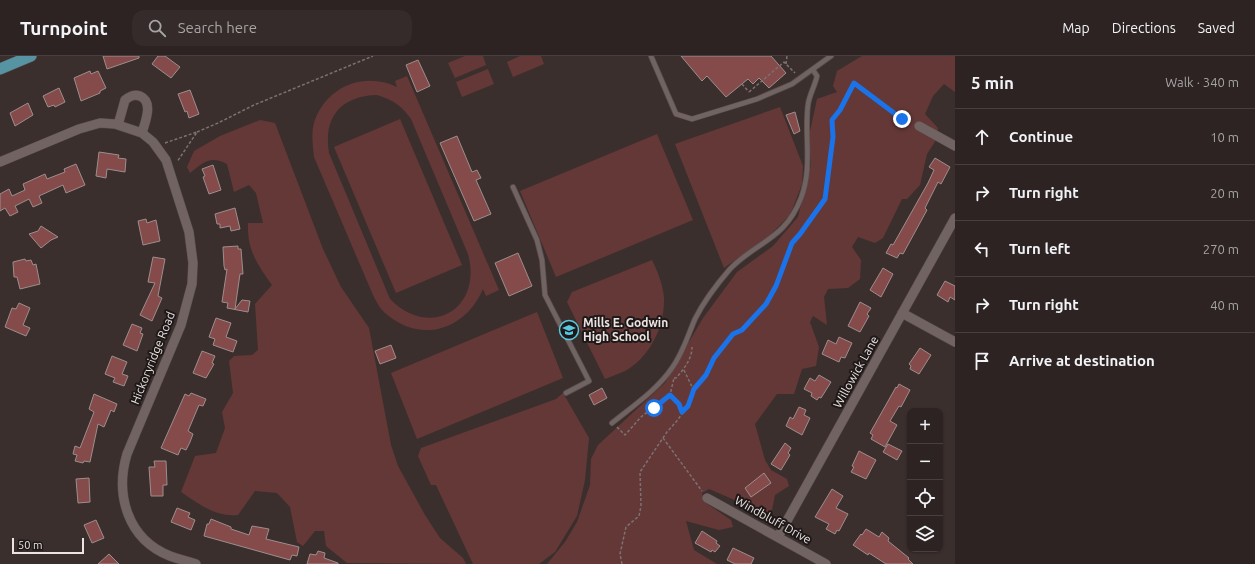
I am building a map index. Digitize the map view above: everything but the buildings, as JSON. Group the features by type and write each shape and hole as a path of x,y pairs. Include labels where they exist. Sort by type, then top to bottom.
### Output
{"main road":[{"path":"0,69 31,56"}],"street":[{"path":"118,125 125,100 129,97 137,95 145,99 148,107 142,133"},
{"name":"Hickoryridge Road","path":"0,162 90,125 100,123 118,125 142,133 162,154 170,173 189,232 193,263 192,284 181,325 127,454 123,468 122,492 130,519 145,539 169,556 196,564"},
{"path":"919,126 955,146"},
{"name":"Willowick Lane","path":"778,537 955,218"},
{"path":"902,313 955,342"},
{"name":"Windbluff Drive","path":"707,498 826,564"}],"lane":[{"path":"651,56 676,114 692,119 755,99 800,79 814,70 830,56"},
{"path":"612,423 651,391 672,368 701,309 724,276 732,268 785,227 796,210 807,176 808,103 815,87 817,76 814,70"},
{"path":"513,187 537,240 542,260 545,295 589,380 566,393"}],"path":[{"path":"156,146 197,132 254,105 373,56"},
{"path":"786,64 787,56"},
{"path":"750,92 784,62 800,79"},
{"path":"622,564 620,554 626,527 639,516 641,506 640,472 663,438 688,406 694,389 706,375 714,358 733,334 742,330 766,304 776,286 792,243 825,199 833,137 832,120 840,110 854,83 902,119 919,126"},
{"path":"742,84 755,99"},
{"path":"170,173 197,132"},
{"path":"684,370 694,389"},
{"path":"612,423 625,435 641,417 670,395 674,378"},
{"path":"670,395 679,404 682,412"},
{"path":"663,438 707,498"}],"shaded area":[{"path":"465,56 483,56 486,65 455,78 448,63"},
{"path":"520,56 541,56 544,64 513,77 507,62"},
{"path":"862,56 955,56 955,92 944,84 933,96 925,114 938,128 936,140 927,154 920,185 907,199 902,199 883,238 875,243 858,237 852,247 861,260 860,279 848,288 828,289 824,297 827,325 813,316 810,322 819,347 816,366 802,369 794,394 777,394 755,424 765,460 771,470 787,479 789,486 775,495 772,510 765,513 709,489 702,493 703,501 731,520 733,527 719,530 686,521 694,550 717,564 547,564 565,542 577,522 590,485 591,459 598,445 665,383 703,318 737,272 773,246 798,217 811,165 809,136 817,99 837,92 833,86 837,71"},
{"path":"488,69 494,84 462,97 456,82"},
{"path":"407,76 499,290 486,296 483,289 475,303 465,315 453,323 440,328 427,330 413,328 399,323 385,313 380,307 373,295 314,157 312,136 313,127 319,110 327,100 336,92 359,82 384,82 397,87 395,81","holes":["377,95 401,107 411,119 468,254 471,273 468,290 460,303 450,312 436,317 421,317 405,311 390,299 329,153 329,129 332,119 337,111 344,104 353,99"]},
{"path":"780,107 803,166 802,184 790,215 768,237 724,268 675,144"},
{"path":"400,119 462,265 396,293 334,147"},
{"path":"260,120 275,123 323,249 341,287 369,328 391,445 398,466 425,515 440,538 463,558 466,564 347,563 326,546 324,531 315,531 303,546 297,542 290,507 277,493 255,491 238,515 230,515 208,509 181,492 195,456 216,453 225,428 222,412 233,393 229,361 234,356 252,355 258,350 255,304 272,285 254,256 249,241 248,223 263,223 256,193 249,185 234,192 227,164 221,161 207,161 190,173 187,167 194,151 220,136"},
{"path":"657,134 693,220 556,277 520,191"},
{"path":"652,260 663,288 664,298 664,309 659,330 649,349 642,358 625,371 605,379 567,302 572,292"},
{"path":"537,312 563,378 417,439 391,373"},
{"path":"563,393 589,438 585,480 577,516 555,552 539,564 473,564 436,485 431,485 418,456 421,448 556,399"}],"place":[{"name":"Mills E. Godwin High School","path":"569,330"}],"route":[{"path":"654,408 670,395 679,404 682,412 688,406 694,389 706,375 714,358 733,334 742,330 766,304 776,286 787,260 792,243 825,199 833,137 832,120 840,110 854,83 902,119"}]}
